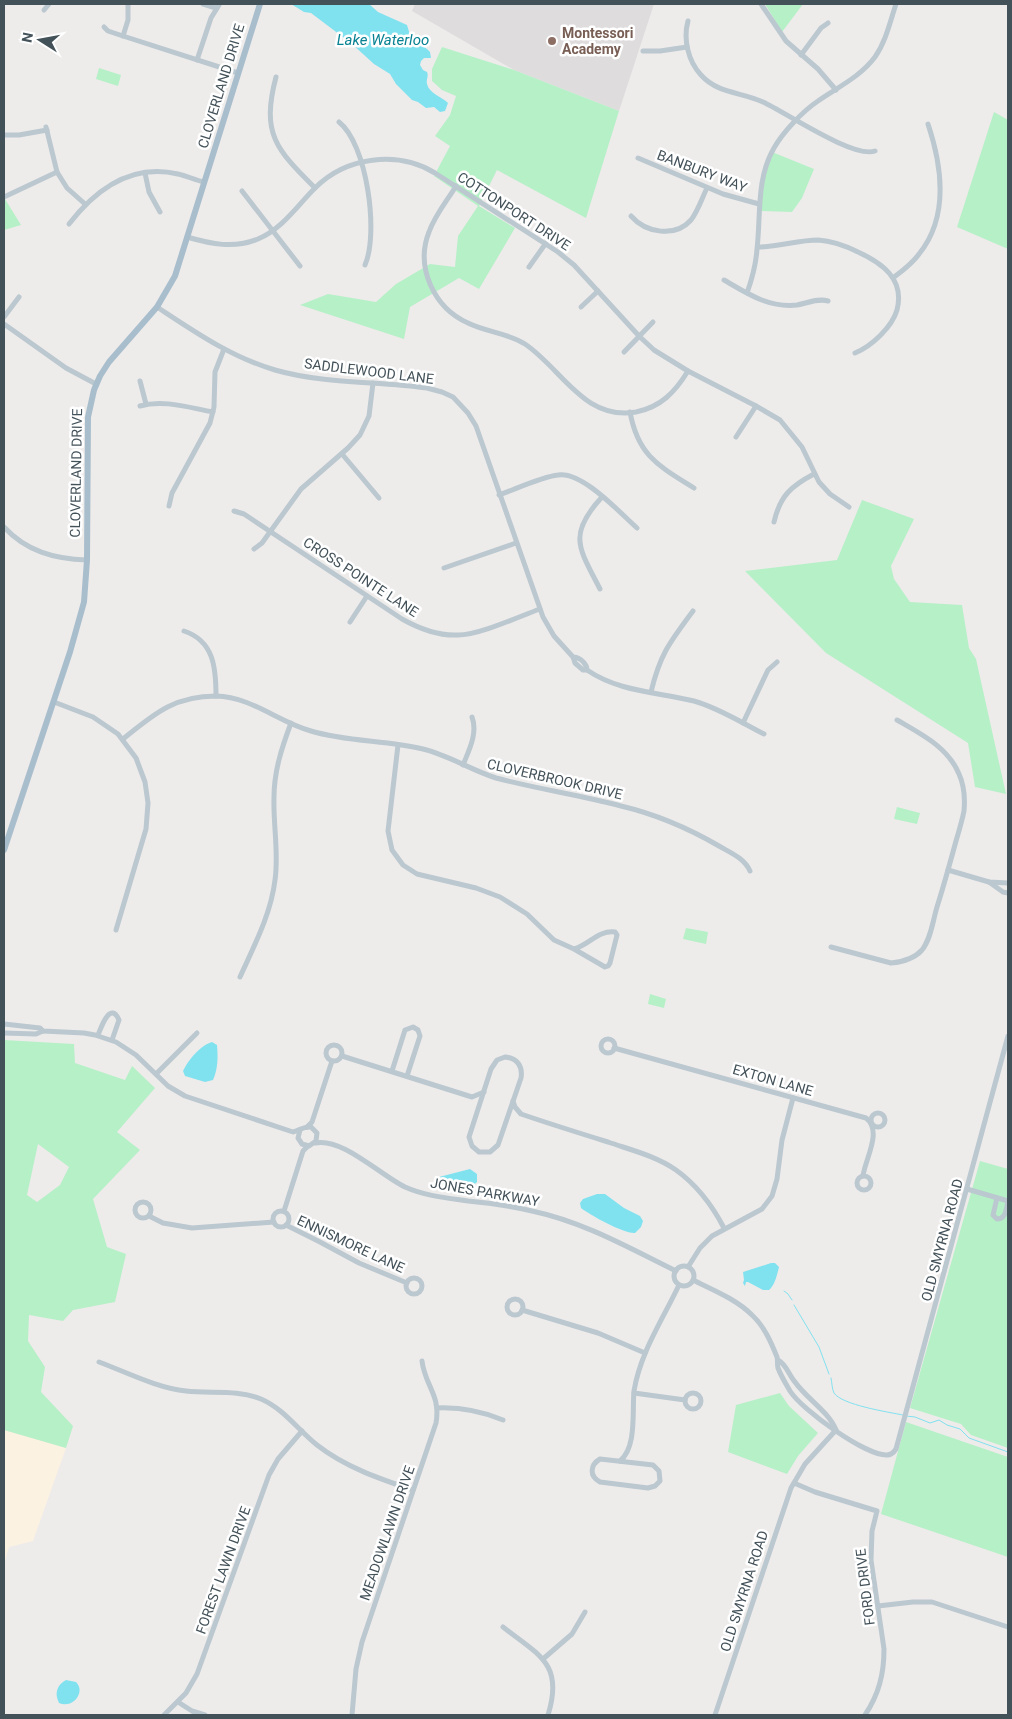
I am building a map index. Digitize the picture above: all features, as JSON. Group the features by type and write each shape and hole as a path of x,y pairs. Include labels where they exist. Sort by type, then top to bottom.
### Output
{"main road":[{"name":"CLOVERLAND DRIVE","path":"4,850 7,829 54,702 81,616 87,560 89,407 96,384 109,362 157,307 175,276 260,4"}],"street":[{"path":"44,10 50,4"},
{"path":"123,36 128,20 128,4"},
{"path":"197,60 217,6 203,4"},
{"path":"761,4 784,38 818,69 836,90"},
{"path":"747,293 758,247 763,178 772,152 796,121 816,102 859,74 876,54 887,32 896,4"},
{"path":"688,21 686,30 687,47 696,68 712,85 724,91 761,101 830,139 863,152 875,151"},
{"path":"802,55 821,28 828,23"},
{"path":"104,27 123,36 238,73"},
{"path":"643,51 687,47"},
{"path":"276,77 270,107 273,134 284,157 315,188"},
{"path":"339,122 349,132 362,162 370,203 372,225 370,252 365,265"},
{"path":"893,278 913,262 924,248 932,233 937,214 940,189 939,169 928,124"},
{"path":"4,135 19,135 47,129 57,172 67,188 85,204"},
{"name":"BANBURY WAY","path":"638,158 707,188 760,204"},
{"name":"COTTONPORT DRIVE","path":"187,237 211,244 232,245 258,239 273,231 315,188 335,172 362,162 391,159 412,162 429,169 546,243 574,266 639,336 659,353 688,371 780,420 798,441 814,474 826,490 849,507"},
{"path":"4,197 57,172"},
{"path":"69,224 95,195 126,178 145,173 176,174 204,182"},
{"path":"145,173 149,192 160,212"},
{"path":"456,186 431,226 425,247 424,261 428,279 441,302 452,314 464,321 525,344 578,394 593,405 609,411 630,412 649,408 665,400 676,390 688,371"},
{"path":"631,216 639,223 657,230 668,231 678,229 687,224 693,217 707,188"},
{"path":"242,192 300,266"},
{"path":"758,247 816,240 832,242 875,260 885,267 893,278 897,291 898,301 896,310 892,321 886,328 866,347 855,353"},
{"path":"529,267 546,243"},
{"path":"724,280 764,302 782,305 828,300"},
{"path":"582,307 598,291"},
{"path":"4,318 18,297"},
{"name":"SADDLEWOOD LANE","path":"157,307 200,336 254,363 286,372 322,378 436,390 458,402 468,413 479,432 499,495 540,609 554,636 574,657 574,661 579,667 610,683 697,702 764,734"},
{"path":"624,352 653,322"},
{"path":"4,324 66,368 96,384"},
{"path":"169,506 172,492 207,430 213,412 214,376 217,363 224,349"},
{"path":"140,381 143,405 164,403 213,412"},
{"path":"254,549 262,543 304,486 342,454 360,435 369,419 373,383"},
{"path":"736,437 756,406"},
{"path":"630,412 634,432 643,450 665,469 694,488"},
{"path":"342,454 379,498"},
{"path":"499,495 552,476 563,474 579,479 637,528"},
{"path":"774,522 778,506 787,492 814,474"},
{"path":"600,589 582,552 579,538 585,517 602,497"},
{"name":"CROSS POINTE LANE","path":"234,510 243,513 413,625 426,630 452,635 473,632 540,609"},
{"path":"4,527 20,542 44,554 68,559 87,560"},
{"path":"444,568 516,543"},
{"path":"350,622 367,596"},
{"path":"651,692 664,650 694,611"},
{"path":"184,631 198,637 208,650 215,670 216,696"},
{"path":"743,723 768,670 777,662"},
{"name":"CLOVERBROOK DRIVE","path":"123,739 152,715 166,707 191,699 216,696 232,698 248,702 308,730 428,750 498,778 622,806 666,820 726,850 743,861 750,871"},
{"path":"54,702 93,717 105,724 123,739 143,774 147,789 148,806 145,834 116,930"},
{"path":"463,765 474,734 472,717"},
{"path":"830,947 891,962 900,962 922,951 928,938 963,814 964,794 959,774 947,754 921,733 897,720"},
{"path":"240,977 266,916 274,891 277,863 274,786 279,758 291,723"},
{"path":"398,745 388,828 391,847 397,858 417,874 476,888 508,901 530,917 554,940 606,967 610,964 617,935 611,932 602,934 574,949"},
{"path":"948,870 989,882 1008,884"},
{"path":"989,882 1003,892 1008,893"},
{"path":"98,1036 107,1016 115,1015 119,1023 112,1040"},
{"path":"4,1024 40,1028 43,1031"},
{"path":"392,1071 405,1030 413,1027 418,1030 420,1036 407,1076"},
{"path":"4,1033 74,1032 112,1040 136,1055 172,1089 193,1100 293,1132 305,1145"},
{"path":"156,1074 197,1033"},
{"name":"OLD SMYRNA ROAD","path":"715,1715 783,1509 794,1483 805,1464 836,1430 859,1445 884,1455 892,1453 896,1449 1008,1036"},
{"path":"331,1046 339,1046 342,1050 342,1056 339,1060 332,1061 326,1055 327,1049 331,1046"},
{"name":"EXTON LANE","path":"614,1048 866,1118 872,1124 874,1134 863,1176"},
{"path":"342,1056 472,1097 484,1092"},
{"path":"500,1058 510,1058 517,1062 521,1071 513,1101 496,1148 488,1153 479,1152 472,1146 470,1140 478,1108 494,1063 500,1058"},
{"path":"293,1132 307,1127 312,1122 332,1061"},
{"path":"472,1097 478,1108"},
{"path":"688,1268 706,1241 724,1228 762,1209 772,1196 777,1179 782,1140 793,1098"},
{"path":"513,1101 521,1114"},
{"path":"507,1119 513,1115 521,1114 640,1152 668,1165 697,1187 714,1210 724,1228"},
{"path":"305,1145 315,1142 317,1136 312,1122"},
{"path":"307,1127 314,1129"},
{"path":"298,1138 300,1130"},
{"name":"JONES PARKWAY","path":"317,1136 322,1141 347,1150 406,1188 435,1196 533,1211 568,1221 591,1229 676,1271"},
{"name":"JONES PARKWAY","path":"315,1142 322,1141"},
{"path":"284,1211 305,1145"},
{"path":"967,1189 997,1198 1008,1202 1004,1216 1001,1219 997,1219 993,1214 997,1198"},
{"path":"274,1222 275,1214 284,1211"},
{"path":"149,1216 170,1225 192,1228 274,1222 279,1226 288,1223 289,1217 284,1211"},
{"name":"ENNISMORE LANE","path":"286,1225 359,1264 407,1283"},
{"path":"681,1267 688,1268 694,1274 693,1280 686,1286 679,1285 675,1280 676,1271 681,1267"},
{"path":"693,1280 736,1302 752,1314 764,1330 778,1360 777,1365 781,1375 797,1400 812,1414 836,1430"},
{"path":"620,1461 629,1451 634,1392 645,1353 679,1285"},
{"path":"522,1310 598,1334 645,1353"},
{"path":"778,1360 783,1363 806,1396 830,1418 836,1430"},
{"name":"MEADOWLAWN DRIVE","path":"352,1715 354,1681 359,1653 434,1428 437,1408 422,1361"},
{"path":"99,1362 187,1392 230,1392 254,1397 280,1411 323,1449 378,1478 413,1490"},
{"path":"634,1392 685,1400"},
{"path":"437,1408 471,1409 503,1420"},
{"name":"FOREST LAWN DRIVE","path":"164,1715 188,1689 200,1668 269,1475 281,1454 302,1431"},
{"path":"629,1451 636,1462"},
{"path":"604,1459 620,1461 636,1462 656,1467 661,1476 658,1484 648,1488 603,1482 596,1480 592,1475 592,1467 597,1461 604,1459"},
{"name":"FORD DRIVE","path":"794,1483 820,1494 877,1511 870,1548 884,1662 882,1678 875,1701 865,1715"},
{"path":"878,1606 932,1602 1008,1627"},
{"path":"543,1659 572,1634 585,1612"},
{"path":"503,1627 543,1659 551,1673 554,1686 548,1715"},
{"path":"178,1702 192,1711 205,1715"}],"shaded area":[{"name":"Montessori Academy","path":"415,4 654,4 619,111 514,70 412,11"},
{"path":"4,1430 66,1448 33,1541 9,1547 4,1564"}],"green space":[{"path":"765,4 803,4 782,32"},
{"path":"442,47 514,70 619,111 586,218 497,170 479,206 515,228 479,289 459,278 410,307 404,339 300,305 328,294 376,302 396,284 430,264 455,267 458,236 478,206 434,176 450,146 435,136 450,115 456,96 442,90 432,81 432,69"},
{"path":"99,68 121,75 118,86 96,79"},
{"path":"994,112 1008,120 1008,249 957,227"},
{"path":"772,152 814,169 802,198 792,212 759,211 760,193"},
{"path":"4,200 21,225 4,230"},
{"path":"862,500 914,519 891,566 894,579 910,602 962,605 969,648 976,659 1006,794 975,787 968,743 826,653 745,571 837,560"},
{"path":"897,807 920,813 917,824 894,819"},
{"path":"686,928 708,932 706,944 683,939"},
{"path":"650,994 666,999 664,1008 648,1004"},
{"path":"4,1040 74,1044 75,1063 125,1080 132,1066 155,1088 117,1132 140,1150 93,1199 107,1247 126,1254 115,1302 73,1310 63,1321 29,1315 28,1341 45,1367 41,1392 73,1426 66,1448 4,1430","holes":["38,1144 69,1167 60,1185 37,1202 27,1195"]},
{"path":"980,1161 1008,1169 1008,1448 971,1435 961,1424 910,1408"},
{"path":"780,1393 789,1406 818,1433 798,1456 787,1474 728,1452 736,1405"},
{"path":"906,1422 1008,1457 1008,1557 881,1514"}],"water":[{"name":"Lake Waterloo","path":"291,4 369,4 378,12 407,25 411,38 419,42 430,52 431,58 424,58 420,65 427,72 428,87 448,103 445,111 440,112 434,107 426,108 412,100 396,84 390,74 374,64 352,44 311,13 304,12"},
{"path":"212,1042 217,1045 218,1054 213,1080 205,1082 185,1076 183,1071 191,1058 204,1046"},
{"path":"470,1169 477,1174 477,1182 468,1190 454,1187 447,1189 446,1186 437,1180 439,1177"},
{"path":"597,1194 605,1194 624,1208 640,1216 643,1221 641,1227 635,1233 623,1230 581,1208 580,1203 583,1199"},
{"path":"775,1263 779,1267 774,1283 769,1290 763,1290 748,1282 746,1282 745,1286 743,1283 743,1272"},
{"path":"66,1680 76,1682 80,1690 79,1695 69,1704 59,1703 57,1699 60,1684"}],"waterway":[{"path":"784,1291 792,1300"},
{"path":"794,1305 819,1347 829,1374"},
{"path":"831,1378 834,1393 846,1401 903,1415"},
{"path":"906,1416 915,1417 930,1423 939,1420 960,1429 969,1438 1008,1452"}],"place":[{"name":"Montessori Academy","path":"552,41"}]}
